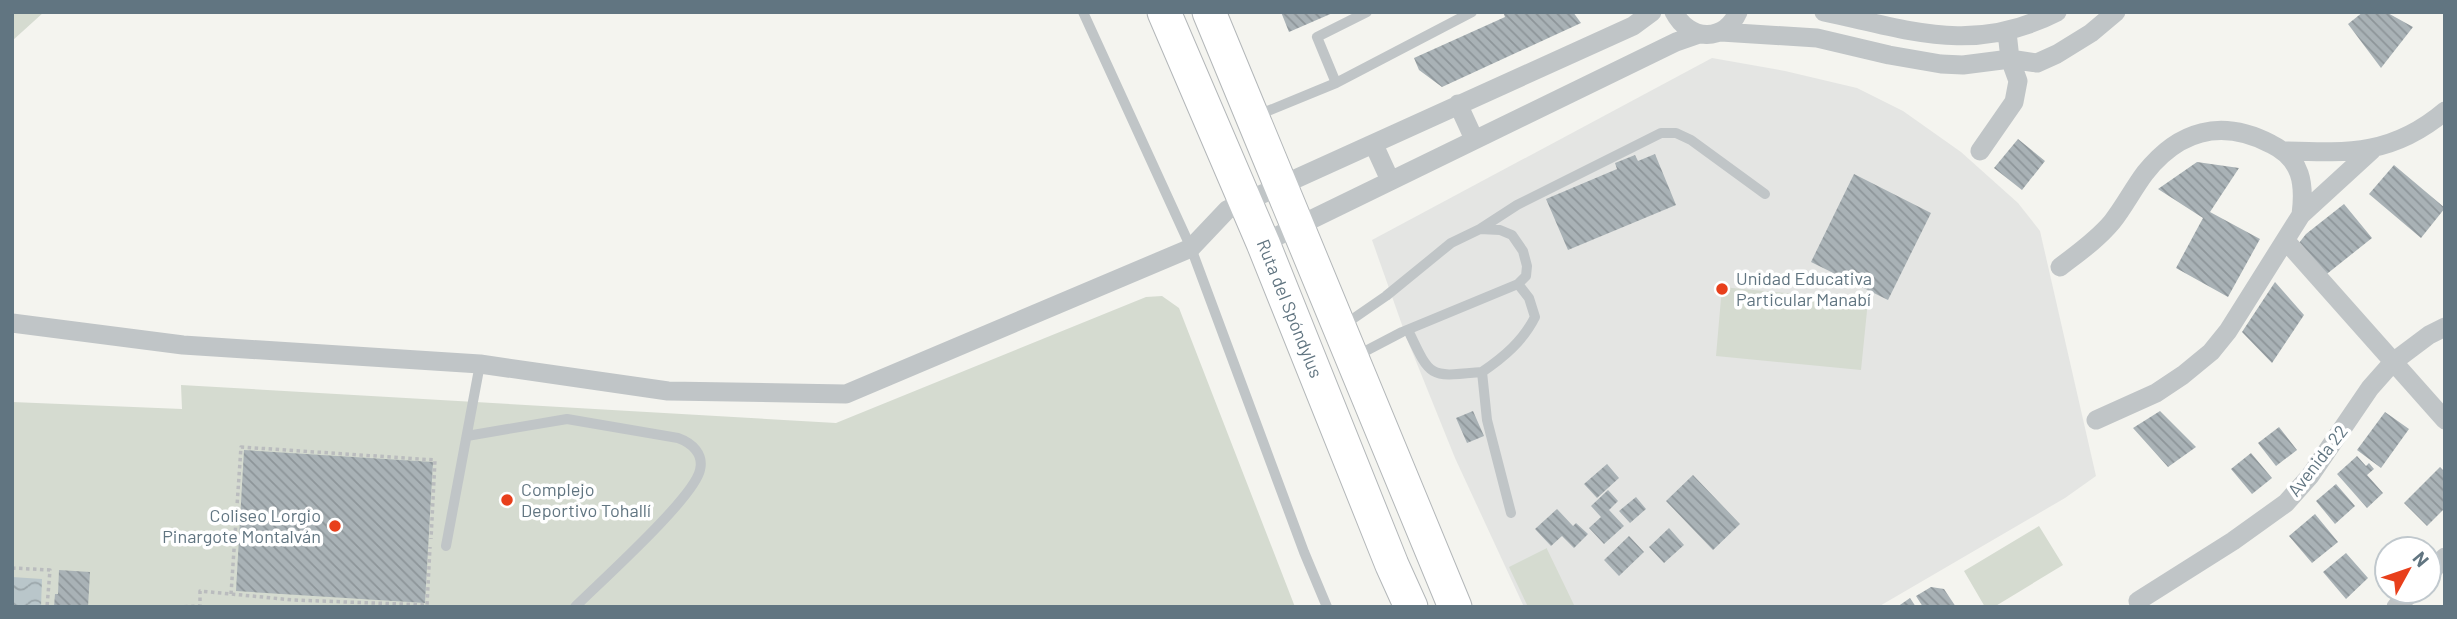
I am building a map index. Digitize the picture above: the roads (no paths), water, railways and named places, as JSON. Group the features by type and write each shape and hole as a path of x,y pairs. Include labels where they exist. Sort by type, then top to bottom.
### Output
{"highway":[{"name":"Ruta del Spóndylus","path":"1164,12 1263,243 1411,607"},
{"path":"1209,12 1455,607"}],"street":[{"path":"12,323 183,345 480,364 668,391 846,394 1191,248 1227,210 1633,26 1652,12"},
{"path":"1674,12 1680,23 1699,34"},
{"path":"1721,32 1730,25 1738,12"},
{"path":"1824,12 1942,36 1965,37 2007,32 2057,12"},
{"path":"1263,243 1676,42 1699,34 1721,32 1817,38 1889,55 1963,65 2010,59 2037,63 2091,33 2116,12"},
{"path":"1889,55 1893,26"},
{"path":"1980,151 2014,102 2018,81 2010,59 2007,32"},
{"path":"1458,104 1474,139"},
{"path":"2060,267 2112,222 2144,174 2161,155 2181,140 2206,131 2231,130 2250,134 2285,151 2328,153 2372,150 2405,138 2445,111"},
{"path":"1374,145 1390,180"},
{"path":"2096,420 2155,393 2211,352 2228,331 2301,215 2372,150"},
{"path":"2285,151 2298,169 2304,191 2301,215"},
{"path":"2286,241 2445,420"},
{"name":"Avenida 22","path":"2138,600 2233,541 2286,503 2322,460 2370,388 2393,362 2429,335 2445,327"}],"lane":[{"path":"1083,12 1191,248 1327,607"},
{"path":"1336,83 1317,37 1367,12"},
{"path":"1254,117 1336,83 1472,12"},
{"path":"1340,327 1386,296 1451,243 1480,229 1517,205 1661,133 1676,133 1691,140 1765,194"},
{"path":"1353,357 1408,330 1518,284 1526,276 1527,265 1523,251 1513,234 1480,229"},
{"path":"1408,330 1423,361 1433,372 1443,376 1482,372 1527,334 1535,317 1529,298 1518,284"},
{"path":"446,546 480,364"},
{"path":"1482,372 1487,420 1511,513"},
{"path":"467,436 567,419 678,438 694,447 701,464 700,473 682,500 575,607"}],"water":[{"path":"12,577 42,579 41,607 12,607"}],"place":[{"name":"Unidad Educativa Particular Manabí","path":"1722,289"},
{"name":"Complejo Deportivo Tohallí","path":"507,500"},
{"name":"Coliseo Lorgio Pinargote Montalván","path":"335,526"}]}
